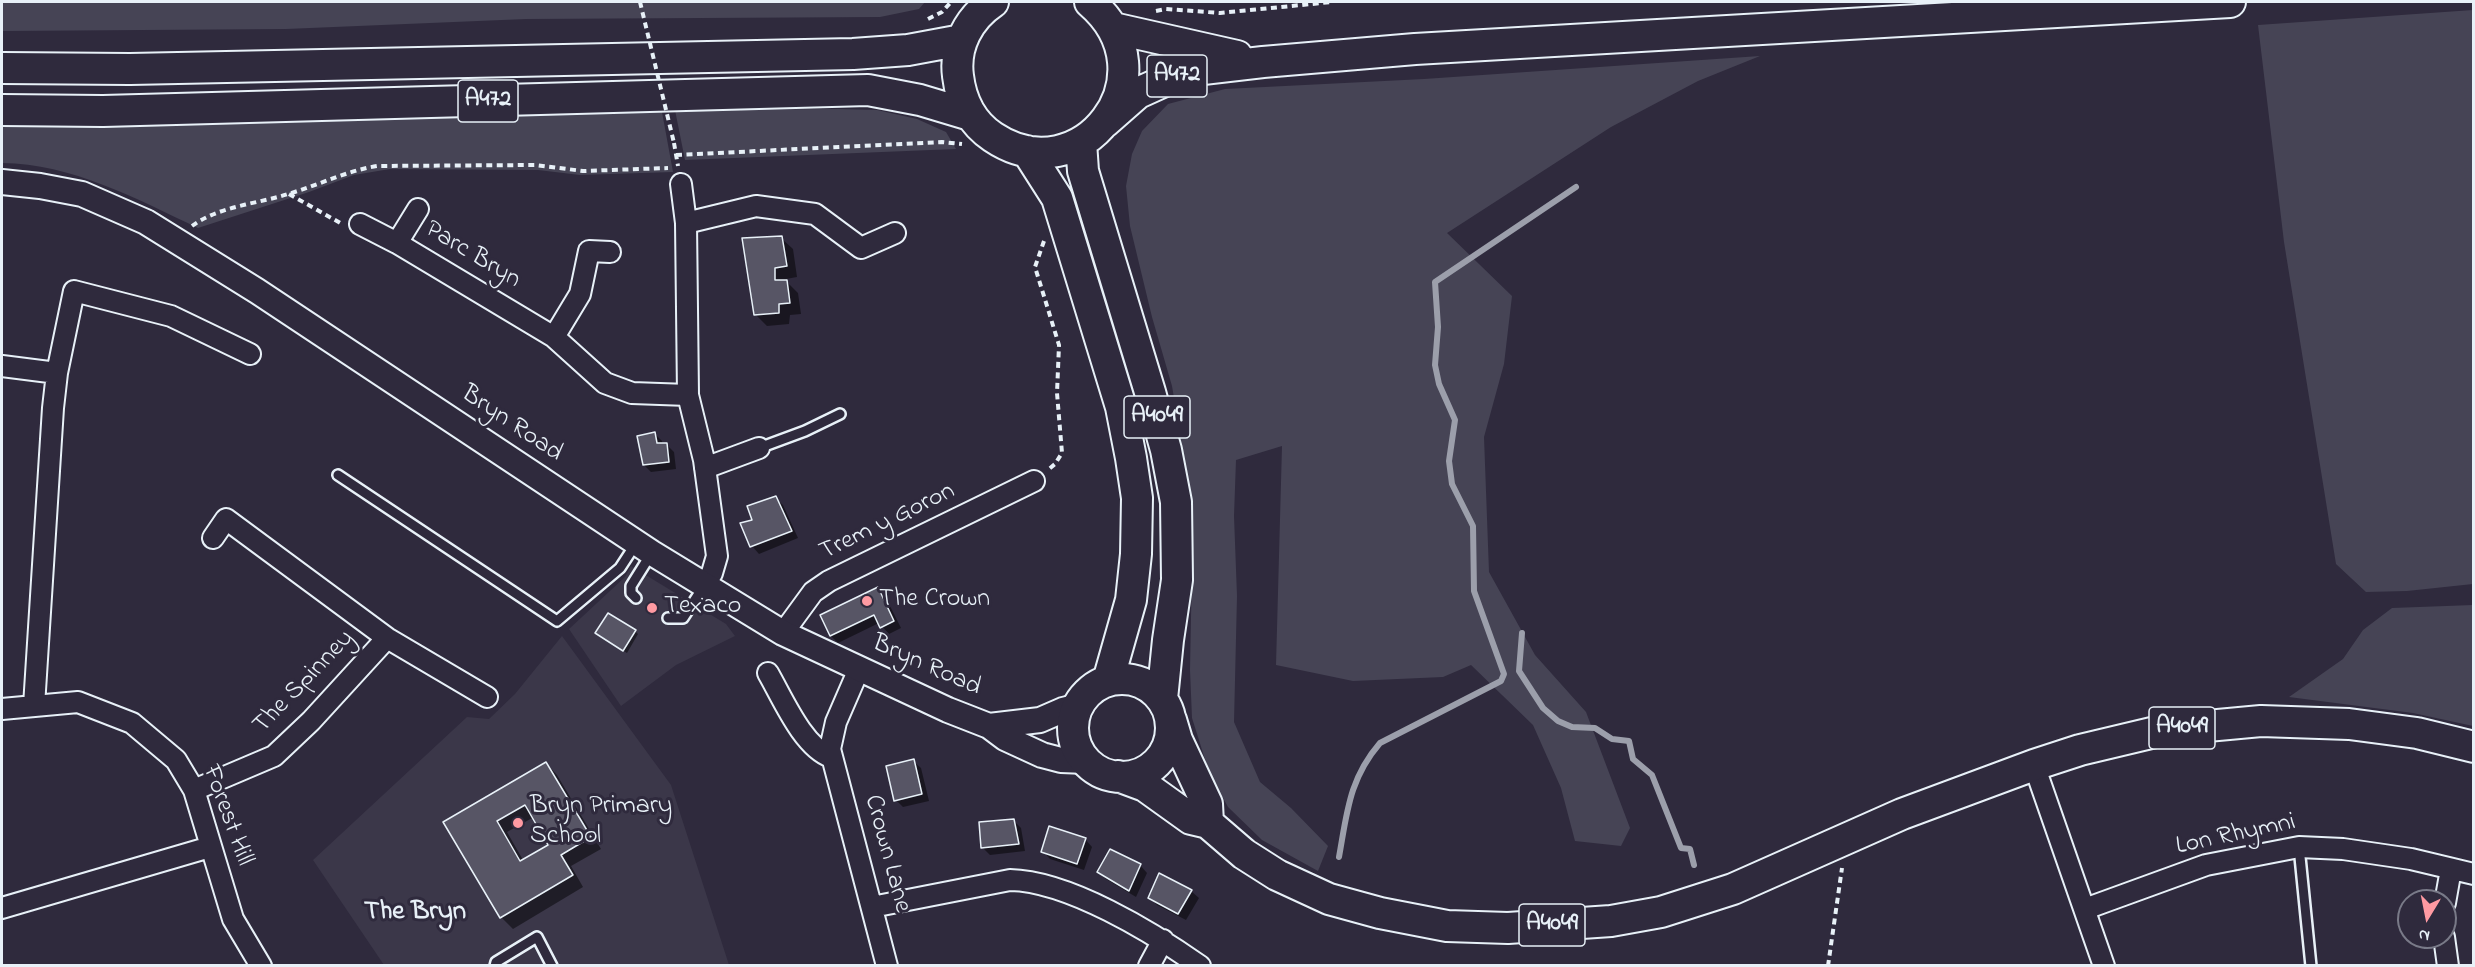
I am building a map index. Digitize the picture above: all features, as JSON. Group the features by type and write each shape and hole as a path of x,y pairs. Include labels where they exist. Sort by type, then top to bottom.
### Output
{"main road":[{"path":"987,4 970,23 962,40 957,65 960,91 970,115 986,132 1005,145 1027,152 1055,151 1081,142 1105,122 1118,101 1124,77 1122,52 1113,28 1090,2"},
{"name":"A472","path":"1105,122 1138,93 1171,78 1203,69 1263,62 1415,49 1611,39 2036,8 2230,2"},
{"name":"A472","path":"1113,28 1263,62"},
{"name":"A472","path":"2,68 130,69 853,54 908,50 962,40"},
{"name":"A472","path":"2,110 103,111 868,90 920,100 970,115"},
{"name":"A4049","path":"1081,142 1083,171 1150,392 1166,450 1176,502 1177,580 1168,640 1165,706 1177,740 1207,804 1208,823"},
{"name":"A4049","path":"1027,152 1058,198 1121,407 1131,458 1137,498 1136,554 1131,600 1108,681"},
{"path":"1125,679 1140,682 1165,706 1172,731 1161,759 1151,768 1129,777 1099,771 1086,761 1075,741 1073,724 1079,706 1089,692 1108,681 1125,679"},
{"name":"A4049","path":"1119,776 1145,786 1191,819 1208,823 1244,854 1277,875 1329,899 1380,913 1447,926 1508,928 1611,921 1661,912 1733,889 1902,814 2034,765 2080,750 2164,730 2261,721 2349,724 2417,733 2474,747"}],"street":[{"path":"679,176 686,223 688,395 705,468 717,556 712,573 704,586"},
{"name":"Bryn Road","path":"2,182 40,186 82,195 146,222 257,291 644,548 783,633 948,710 989,726 1005,738 1042,754 1061,760 1086,761"},
{"path":"686,223 756,206 815,214 861,248 896,233"},
{"path":"397,243 418,208"},
{"name":"Parc Bryn","path":"360,224 397,243 554,337 605,383 632,393 688,395"},
{"path":"554,337 580,294 589,251 610,252"},
{"path":"34,706 53,408 57,373 74,291 171,316 250,354"},
{"path":"2,366 57,373"},
{"path":"705,468 759,448"},
{"name":"Trem y Goron","path":"783,633 813,592 829,581 1034,481"},
{"name":"The Spinney","path":"213,538 225,519 387,638 487,697"},
{"name":"The Spinney","path":"194,790 274,756 311,721 387,638"},
{"name":"Crown Lane","path":"859,669 836,722 831,740 831,757 887,966"},
{"path":"768,673 808,740 820,753 831,757"},
{"name":"Forest Hill","path":"2,709 78,702 132,723 176,760 194,790 232,919 261,966"},
{"name":"Bryn Road","path":"989,726 1040,720 1079,706"},
{"path":"2034,765 2104,966"},
{"path":"2,908 210,847"},
{"name":"Lon Rhymni","path":"2085,909 2206,865 2299,847 2343,849 2411,859 2474,874"},
{"path":"2447,889 2451,869"},
{"path":"873,907 1010,880 1027,880 1071,894 1163,940 1200,966"},
{"path":"1149,966 1163,940"},
{"path":"2446,949 2448,966"}],"lane":[{"path":"759,448 805,431 840,414"},
{"path":"338,475 557,621 644,548"},
{"path":"636,598 631,593 631,586 644,548"},
{"path":"668,618 683,618 704,586"},
{"path":"2299,847 2311,966"},
{"path":"495,966 496,962 537,937 552,966"}],"path":[{"path":"640,2 674,142"},
{"path":"1149,12 1166,9 1220,12 1332,2"},
{"path":"676,155 942,142 964,144"},
{"path":"174,238 205,216 289,194 352,170 377,166 535,165 583,171 679,176"},
{"path":"289,194 346,226 360,224"},
{"path":"1034,481 1055,464 1062,453 1057,393 1059,345 1035,267 1046,236"},
{"path":"1828,966 1846,839"}],"shaded area":[{"path":"2,2 925,2 919,9 880,17 526,19 286,29 2,31"},
{"path":"2473,10 2473,584 2407,591 2366,592 2336,564 2284,242 2258,25"},
{"path":"1760,56 1698,81 1611,127 1447,233 1512,296 1504,364 1484,437 1489,572 1535,655 1586,712 1630,828 1621,846 1575,841 1561,788 1533,725 1471,665 1443,677 1353,681 1276,665 1282,446 1236,460 1234,516 1237,596 1234,722 1260,782 1291,808 1328,846 1318,871 1262,840 1228,807 1209,772 1192,718 1190,670 1193,511 1172,386 1152,317 1130,226 1126,186 1132,154 1142,131 1168,104 1225,89 1424,79"},
{"path":"675,110 877,110 917,119 946,132 956,149 685,160"},
{"path":"662,112 673,172 580,175 538,170 390,169 354,175 198,228 127,195 78,176 53,169 2,163 2,125 102,126"},
{"path":"631,566 726,624 735,636 676,665 621,706 569,629 625,577"},
{"path":"2473,605 2473,726 2413,713 2289,697 2343,659 2363,630 2392,608"},
{"name":"Bryn Primary School","path":"562,636 671,785 729,965 384,965 313,860 467,717 489,719 515,694"}],"building":[{"path":"782,236 787,266 775,268 775,280 787,280 790,303 779,304 779,313 754,315 742,238"},
{"path":"655,432 657,443 667,443 669,462 643,465 637,436"},
{"path":"776,496 792,531 750,547 740,523 752,520 747,506"},
{"name":"The Crown","path":"878,587 894,621 880,628 874,615 830,636 820,615"},
{"path":"608,613 636,630 623,651 595,633"},
{"path":"914,759 922,794 894,801 886,766"},
{"path":"546,762 591,837 561,855 573,875 500,918 443,822","holes":["525,805 548,845 520,861 497,821"]},
{"path":"1014,819 1019,844 981,848 979,822"},
{"path":"1049,826 1086,838 1077,864 1041,852"},
{"path":"1110,849 1141,864 1129,891 1097,872"},
{"path":"1159,873 1192,890 1178,914 1148,898"}],"waterway":[{"path":"1339,857 1347,811 1356,783 1370,756 1380,743 1501,681 1504,674 1474,591 1473,526 1452,484 1449,461 1455,420 1439,384 1435,365 1438,327 1435,282 1576,187"},
{"path":"1522,633 1519,671 1543,708 1558,721 1572,727 1595,728 1612,739 1629,741 1633,759 1652,775 1681,848 1690,849 1694,865"}],"place":[{"name":"The Crown","path":"867,601"},
{"name":"Texaco","path":"652,608"},
{"name":"Bryn Primary School","path":"518,823"}],"district":[{"name":"The Bryn","path":"415,914"}]}
